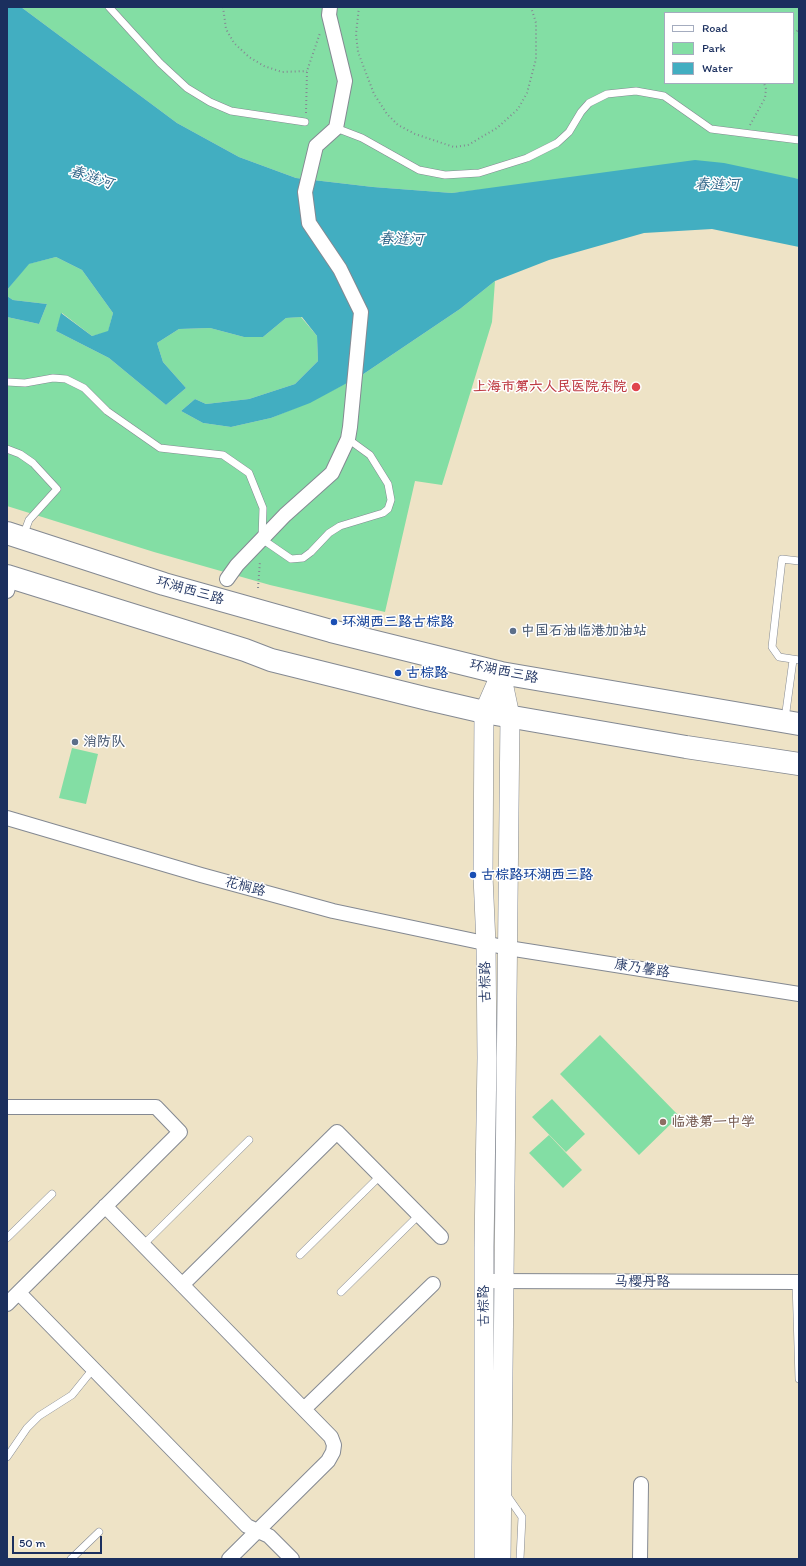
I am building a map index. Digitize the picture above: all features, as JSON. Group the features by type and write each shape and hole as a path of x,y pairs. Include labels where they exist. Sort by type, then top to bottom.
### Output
{"main road":[{"name":"环湖西三路","path":"15,536 164,584 285,618 501,673 792,723"},
{"path":"8,581 246,650 271,660 484,712 686,748 799,764"}],"street":[{"path":"228,580 237,565 285,515 332,473 349,433 361,312 340,269 309,223 305,192 316,146 336,128 345,82 330,11"},
{"name":"古棕路","path":"484,1559 484,1281 487,1058 486,944 482,876 484,712 501,673"},
{"name":"古棕路","path":"501,673 510,716 508,770 508,948 501,1559"},
{"name":"花榈路","path":"7,818 201,875 333,911 486,944"},
{"name":"康乃馨路","path":"486,944 799,994"},
{"path":"7,1107 156,1107 180,1132 7,1304"},
{"path":"182,1285 337,1132 441,1237"},
{"path":"105,1206 331,1437 334,1445 333,1452 328,1461 229,1559"},
{"name":"马樱丹路","path":"484,1281 798,1282"},
{"path":"304,1409 433,1284"},
{"path":"18,1293 247,1526 269,1536 292,1559"},
{"path":"640,1559 641,1484"}],"lane":[{"path":"109,7 160,63 187,88 210,102 231,111 305,122"},
{"path":"336,128 362,138 419,170 445,175 479,173 527,158 557,143 570,132 581,112 589,103 607,94 636,91 664,96 711,129 799,140"},
{"path":"7,382 25,383 53,378 66,379 84,388 108,411 160,448 223,455 249,474 264,508 262,540 291,559 303,558 311,552 329,533 340,526 383,513 388,509 391,500 388,484 370,456 349,433"},
{"path":"7,449 20,454 33,463 57,489 15,536"},
{"path":"792,723 796,660 779,657 772,646 782,560 799,561"},
{"path":"143,1245 249,1140"},
{"path":"300,1255 380,1176"},
{"path":"7,1238 52,1194"},
{"path":"341,1292 419,1215"},
{"path":"798,1282 799,1379"},
{"path":"7,1457 27,1428 39,1416 72,1395 94,1369"},
{"path":"502,1488 522,1517 520,1559"},
{"path":"71,1559 99,1532"}],"path":[{"path":"223,7 226,29 234,43 249,57 264,66 282,72 307,71"},
{"path":"358,7 356,34 358,52 374,94 387,114 398,125 415,134 454,147 468,145 497,128 518,109 527,94 536,59 536,23 531,7"},
{"path":"305,122 307,71 318,37 330,11"},
{"path":"746,133 765,98 766,89 764,84"},
{"path":"258,588 262,540"}],"green space":[{"path":"21,7 799,7 799,179 785,177 530,184 452,193 373,187 296,178 239,157 177,123"},
{"path":"56,257 82,270 113,313 108,332 92,336 62,313 56,331 109,358 166,405 186,388 163,362 157,343 179,329 210,328 244,337 263,337 286,318 301,317 317,336 318,361 295,384 249,399 206,404 195,399 181,411 203,423 231,427 271,418 310,402 362,375 460,309 495,281 492,322 442,485 415,481 385,612 270,585 154,552 7,506 7,317 39,324 47,304 13,300 7,296 7,290 28,264"},
{"path":"72,748 98,754 86,804 59,798"},
{"path":"600,1035 679,1116 639,1155 560,1074"},
{"path":"552,1099 585,1134 566,1152 532,1117"},
{"path":"549,1135 582,1170 563,1188 529,1153"}],"water":[{"name":"春涟河","path":"7,7 21,7 177,123 239,157 296,178 373,187 452,193 695,160 724,163 799,179 799,247 712,229 644,233 549,260 495,281 460,309 362,375 310,403 271,418 231,427 203,423 181,411 195,399 206,404 249,399 295,384 318,361 317,336 302,317 286,318 263,337 244,337 210,328 179,329 157,343 163,362 186,388 166,405 109,358 56,331 61,313 92,336 108,331 113,313 82,270 56,257 29,264 7,290"},
{"path":"7,296 13,300 47,304 39,324 7,317"}],"place":[{"name":"上海市第六人民医院东院","path":"636,387"},
{"name":"环湖西三路古棕路","path":"334,622"},
{"name":"中国石油临港加油站","path":"513,631"},
{"name":"古棕路","path":"398,673"},
{"name":"消防队","path":"75,742"},
{"name":"古棕路环湖西三路","path":"473,875"},
{"name":"临港第一中学","path":"663,1122"}]}
